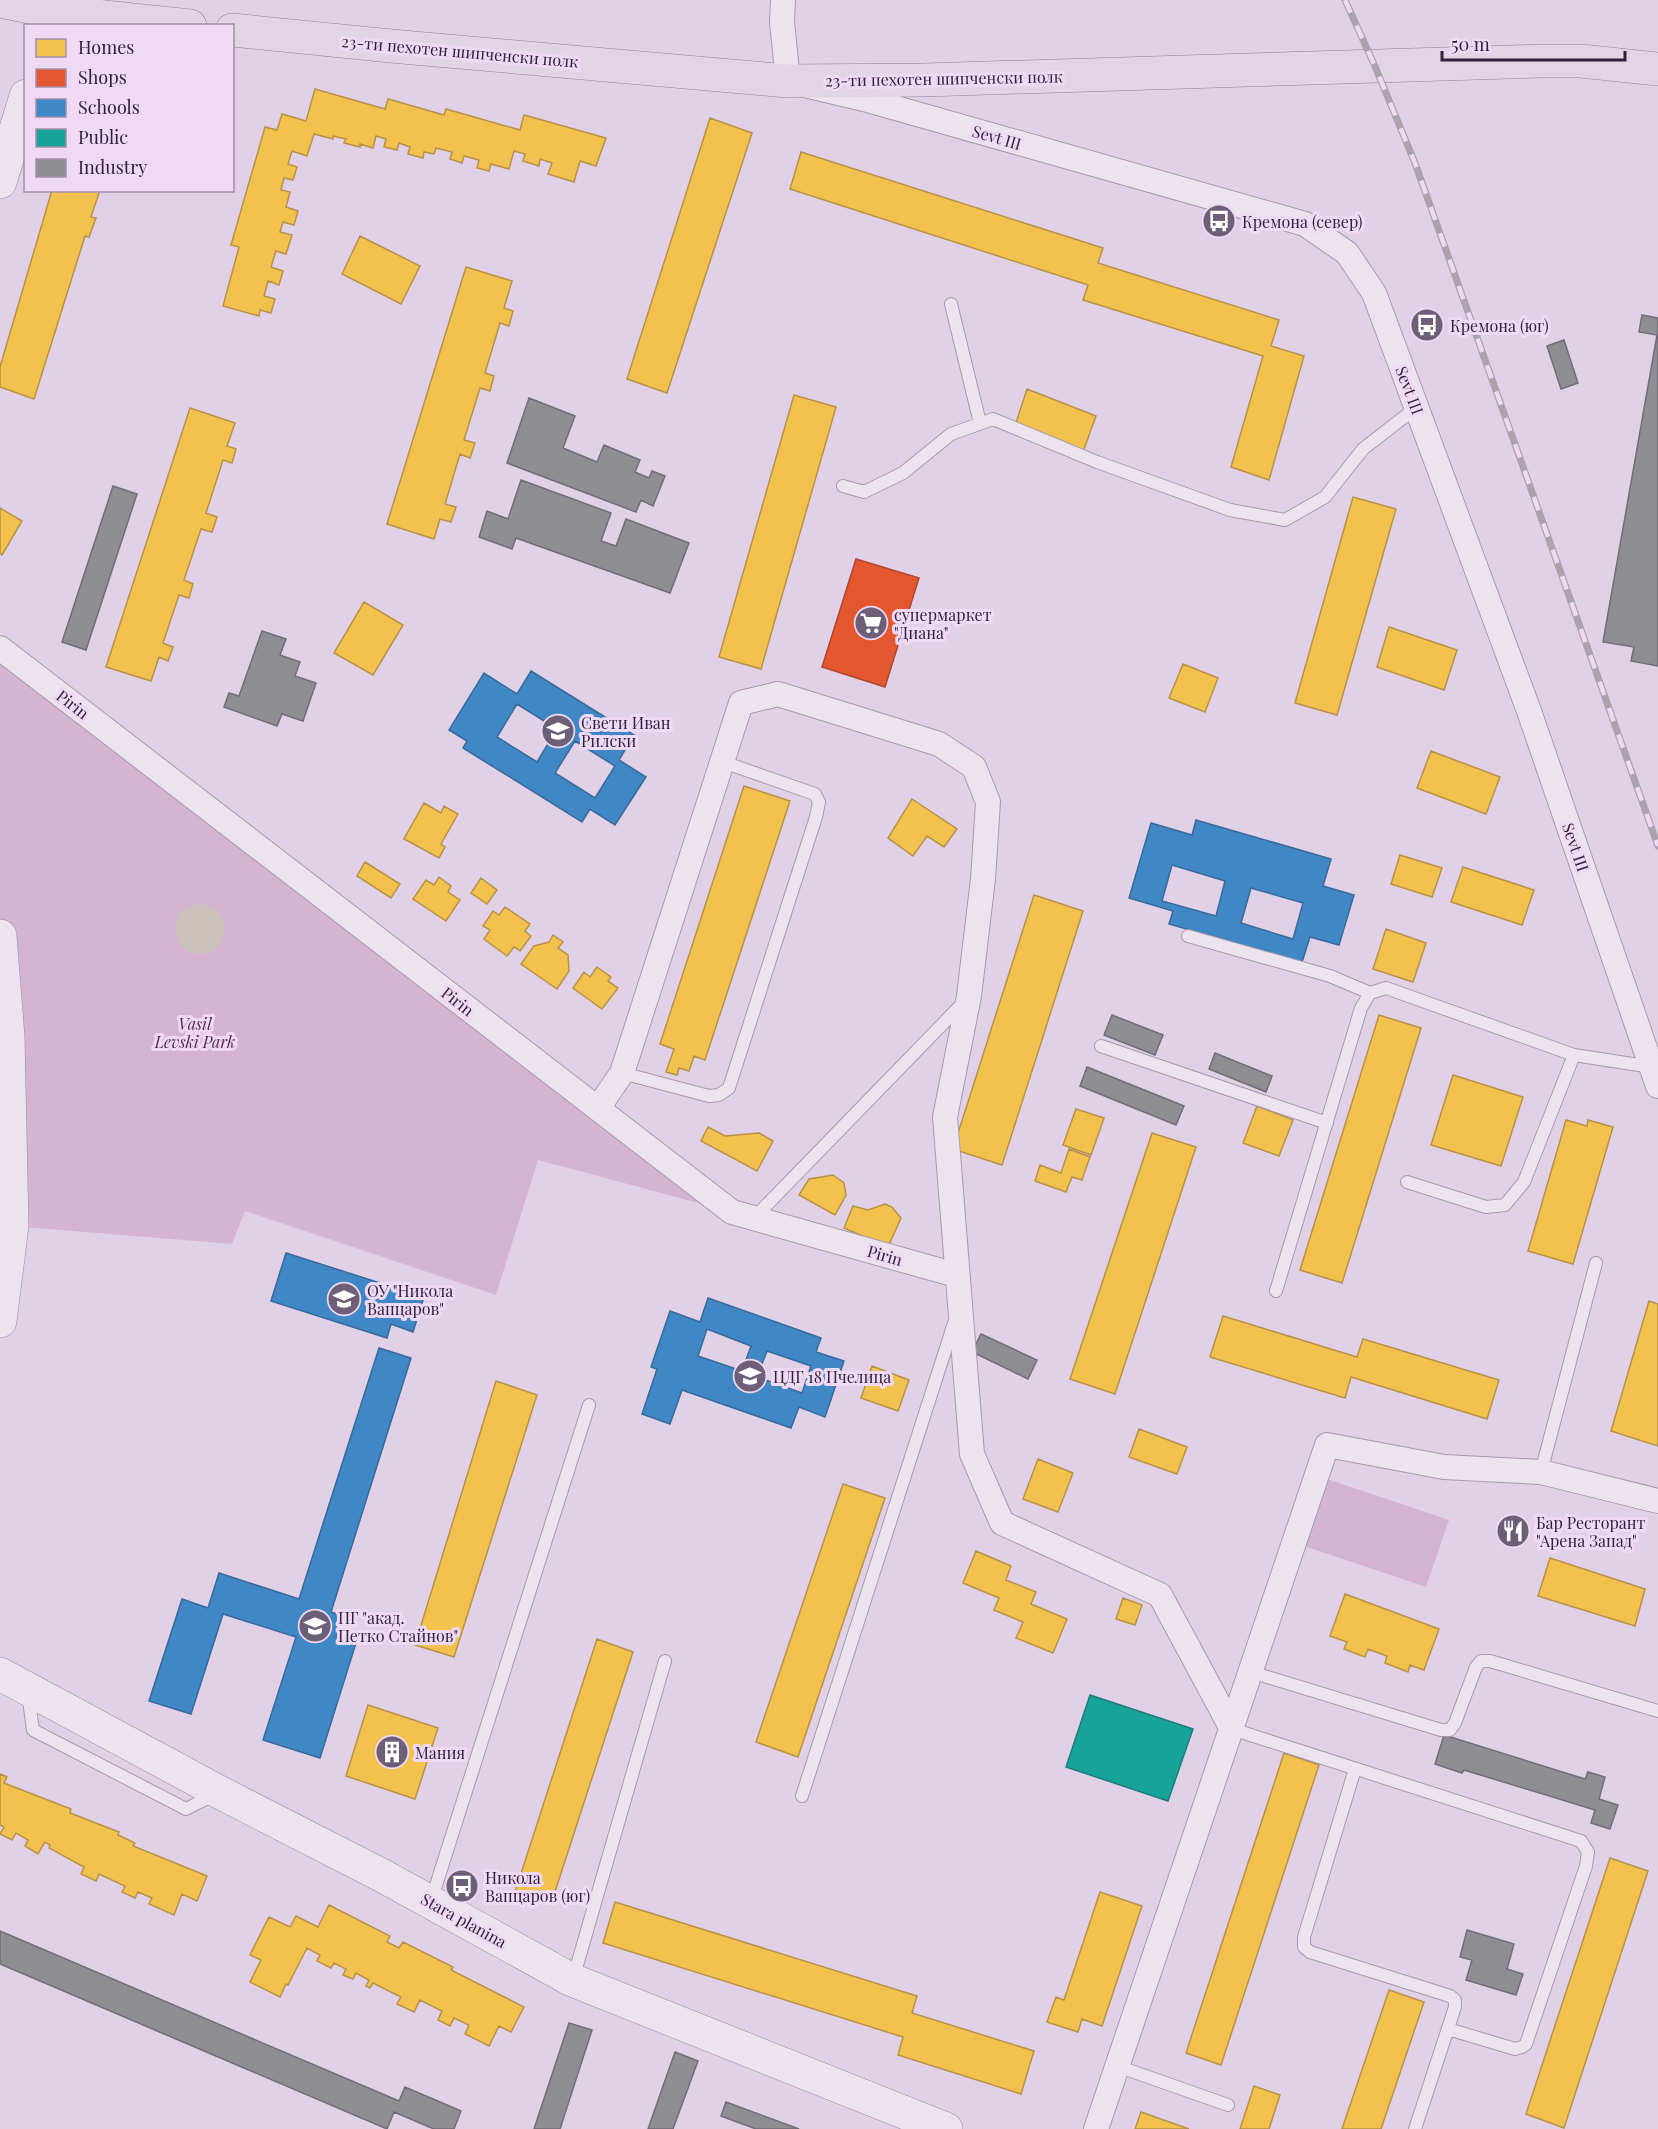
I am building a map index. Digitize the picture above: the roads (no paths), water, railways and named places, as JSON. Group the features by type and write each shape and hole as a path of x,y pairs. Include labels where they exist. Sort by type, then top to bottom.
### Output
{"main road":[{"path":"0,1 49,12 170,24"},
{"name":"23-ти пехотен шипченски полк","path":"234,30 788,81 924,80 1541,61 1581,61 1658,69"}],"street":[{"path":"783,0 782,22 788,81"},
{"name":"Sevt III","path":"788,81 875,102 1305,224 1347,253 1374,293 1417,406 1529,711 1655,1077"},
{"path":"0,182 24,103"},
{"name":"Pirin","path":"0,648 732,1212 956,1275"},
{"path":"598,1108 622,1074 741,704 778,693 939,744 974,767 988,802 983,879 969,996 945,1117 972,1454 1002,1523 1160,1595 1232,1729"},
{"path":"0,936 8,1036 12,1226 3,1266 0,1320"},
{"path":"1096,2129 1327,1445 1444,1467 1541,1472 1658,1501"},
{"name":"Stara planina","path":"14,1682 431,1902 572,1980 946,2129"}],"lane":[{"path":"951,304 980,423"},
{"path":"843,486 864,492 903,473 951,434 993,419 1097,462 1230,510 1285,520 1325,498 1363,449 1417,406"},
{"path":"622,1074 710,1096 719,1095 729,1088 819,802 814,794 723,762"},
{"path":"1188,936 1330,976 1370,993 1386,988 1574,1055 1655,1077"},
{"path":"1276,1291 1361,1008 1370,993"},
{"path":"754,1218 969,996"},
{"path":"1101,1046 1327,1123"},
{"path":"1407,1182 1486,1207 1504,1204 1524,1182 1574,1055"},
{"path":"1541,1472 1596,1263"},
{"path":"802,1796 959,1306"},
{"path":"431,1902 589,1405"},
{"path":"572,1980 665,1661"},
{"path":"1251,1672 1441,1730 1450,1730 1455,1723 1476,1667 1481,1661 1490,1661 1658,1712"},
{"path":"1232,1729 1581,1840 1588,1852 1586,1866 1526,2044 1515,2049 1448,2029"},
{"path":"1355,1769 1304,1938 1304,1947 1310,1952 1450,1996 1455,2000 1455,2007 1415,2129"},
{"path":"1117,2066 1228,2106"}],"railway":[{"path":"1345,0 1415,163 1658,846"}],"place":[{"name":"Кремона (север)","path":"1219,221"},
{"name":"Кремона (юг)","path":"1427,325"},
{"name":"супермаркет \"Диана\"","path":"871,623"},
{"name":"Свети Иван Рилски","path":"558,731"},
{"name":"ОУ \"Никола Вапцаров\"","path":"344,1299"},
{"name":"ЦДГ 18 Пчелица","path":"750,1376"},
{"name":"Бар Ресторант \"Арена Запад\"","path":"1513,1531"},
{"name":"ПГ \"акад. Петко Стайнов\"","path":"315,1626"},
{"name":"Мания","path":"392,1752"},
{"name":"Никола Вапцаров (юг)","path":"462,1886"}],"park label":[{"name":"Vasil Levski Park","path":"195,1032"}]}
